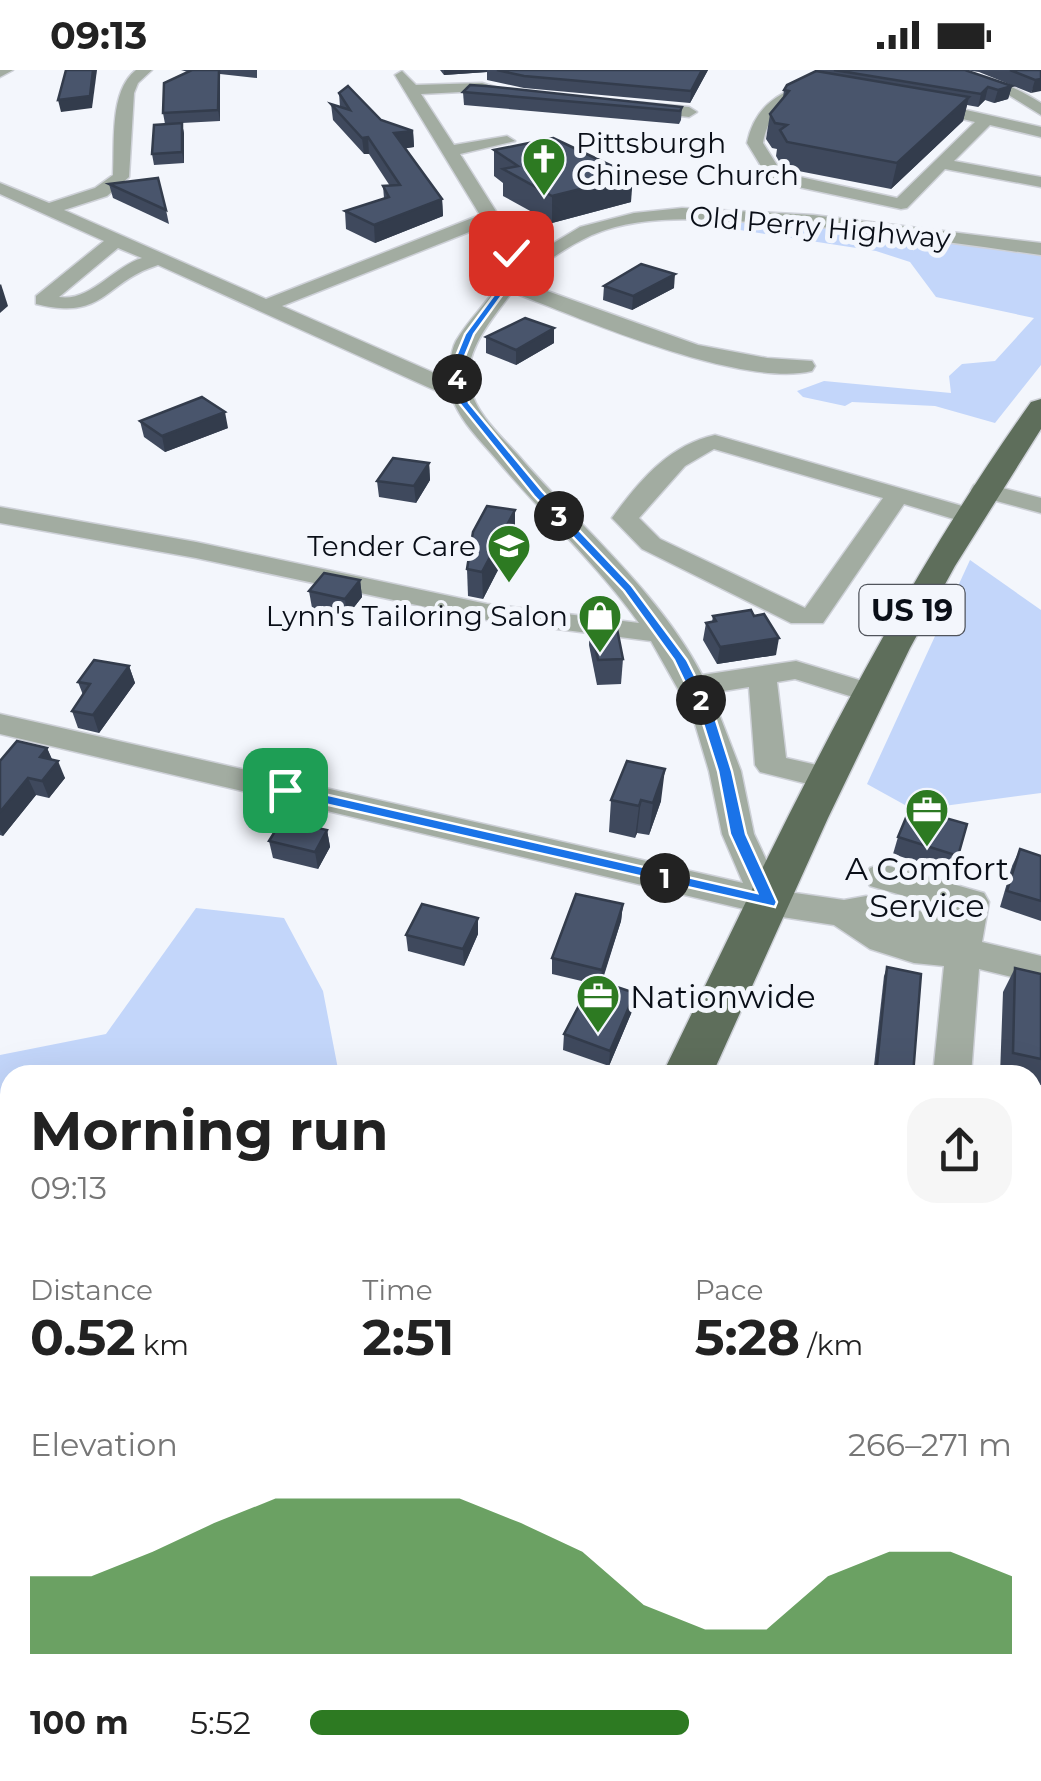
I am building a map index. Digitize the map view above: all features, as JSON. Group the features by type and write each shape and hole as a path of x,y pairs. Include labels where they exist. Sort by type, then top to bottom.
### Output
{"main road":[{"name":"US 19","path":"692,1065 869,694 975,503 1041,408"}],"street":[{"path":"48,209 100,192 121,177 127,93 131,81 145,70"},
{"path":"399,70 493,209 514,266 508,284 712,354 756,364 804,366"},
{"path":"945,70 1012,91 1041,112"},
{"path":"466,87 482,71"},
{"path":"411,90 466,87 530,97"},
{"path":"922,88 990,106 1041,112"},
{"path":"845,92 798,89 762,116 755,143 776,177 900,204 986,122"},
{"path":"901,102 976,114 986,122 1041,132"},
{"path":"618,105 689,112"},
{"path":"453,155 506,141"},
{"path":"453,155 520,154"},
{"path":"948,159 1041,171"},
{"path":"948,159 1041,182"},
{"path":"0,188 263,307 458,381 470,412 502,452 628,588 663,633 694,686 724,767 738,834 769,902"},
{"path":"643,198 668,214"},
{"path":"263,307 493,209"},
{"name":"Old Perry Highway","path":"458,381 470,334 508,284 551,250 608,224 668,214 839,222 1041,248"},
{"path":"116,240 43,300 72,306 83,303 133,266 158,259"},
{"path":"506,243 551,250"},
{"path":"898,495 813,617 802,617 651,544 625,518 684,454 702,443 715,442 898,495 1041,506"},
{"path":"0,515 196,550 532,619 663,633"},
{"path":"694,686 796,670 869,694"},
{"path":"762,675 771,765"},
{"path":"0,724 769,902 844,913 872,936 932,953 962,951 1041,970"},
{"path":"724,767 771,765 828,778"},
{"path":"882,878 972,902 962,951 953,1065"}],"shaded area":[{"path":"690,218 875,231 1041,253 1041,365 995,423 935,406 852,402 845,406 803,397 797,391 824,381 951,393 949,376 962,364 995,361 1034,318 936,297 910,262 876,251 701,224"},
{"path":"970,560 1041,610 1041,793 914,810 867,784"},
{"path":"196,908 284,918 323,991 337,1065 0,1065 0,1055 106,1034"}],"building":[{"path":"66,70 93,70 90,96 58,100"},
{"path":"192,70 219,70 218,110 163,113 164,83"},
{"path":"497,70 702,70 691,91 524,76"},
{"path":"834,70 965,70 1012,86 998,90 988,87 981,94"},
{"path":"1010,70 1041,70 1041,79 1035,80"},
{"path":"816,71 969,97 897,163 787,142 780,130 787,125 775,123 770,114 789,91 784,90 787,85"},
{"path":"470,85 682,107 680,111 463,92"},
{"path":"348,86 381,120 413,131 394,133 442,199 374,225 345,211 389,197 383,186 400,185 368,137 362,138 331,104 350,110 339,93"},
{"path":"182,123 182,152 152,154 154,125"},
{"path":"553,138 633,176 552,196 503,169 518,166 494,150"},
{"path":"158,178 166,210 109,184"},
{"path":"641,264 675,274 633,296 604,286"},
{"path":"525,318 554,328 516,350 486,337"},
{"path":"202,397 225,412 162,436 140,421"},
{"path":"393,458 429,463 414,486 377,481"},
{"path":"487,506 515,510 482,572 467,569 473,532"},
{"path":"324,573 360,580 345,599 309,591"},
{"path":"751,610 754,616 764,614 779,638 720,647 706,623 716,621 713,616"},
{"path":"615,619 623,659 598,660 590,620"},
{"path":"94,660 129,666 93,715 72,711 90,684 78,682"},
{"path":"17,741 47,748 40,757 58,761 42,781 28,778 0,812 0,761"},
{"path":"627,761 665,769 653,803 641,800 639,806 611,800"},
{"path":"910,808 967,824 958,856 898,837"},
{"path":"282,820 327,830 315,852 269,841"},
{"path":"1020,849 1041,856 1041,901 1007,891"},
{"path":"576,894 623,904 602,970 552,958"},
{"path":"422,904 478,918 463,949 406,935"},
{"path":"887,967 921,974 914,1065 877,1065"},
{"path":"1015,968 1041,974 1041,1059 1013,1053"},
{"path":"593,979 635,993 610,1051 564,1034"}],"place":[{"name":"Pittsburgh Chinese Church","path":"544,197"},
{"name":"Tender Care","path":"509,584"},
{"name":"Lynn's Tailoring Salon","path":"600,654"},
{"name":"A Comfort Service","path":"927,848"},
{"name":"Nationwide","path":"598,1034"}],"route":[{"path":"285,790 769,902 738,834 725,771 707,714 680,660 628,588 538,494 464,403 458,384 460,356 470,334 512,276 511,253"}]}
